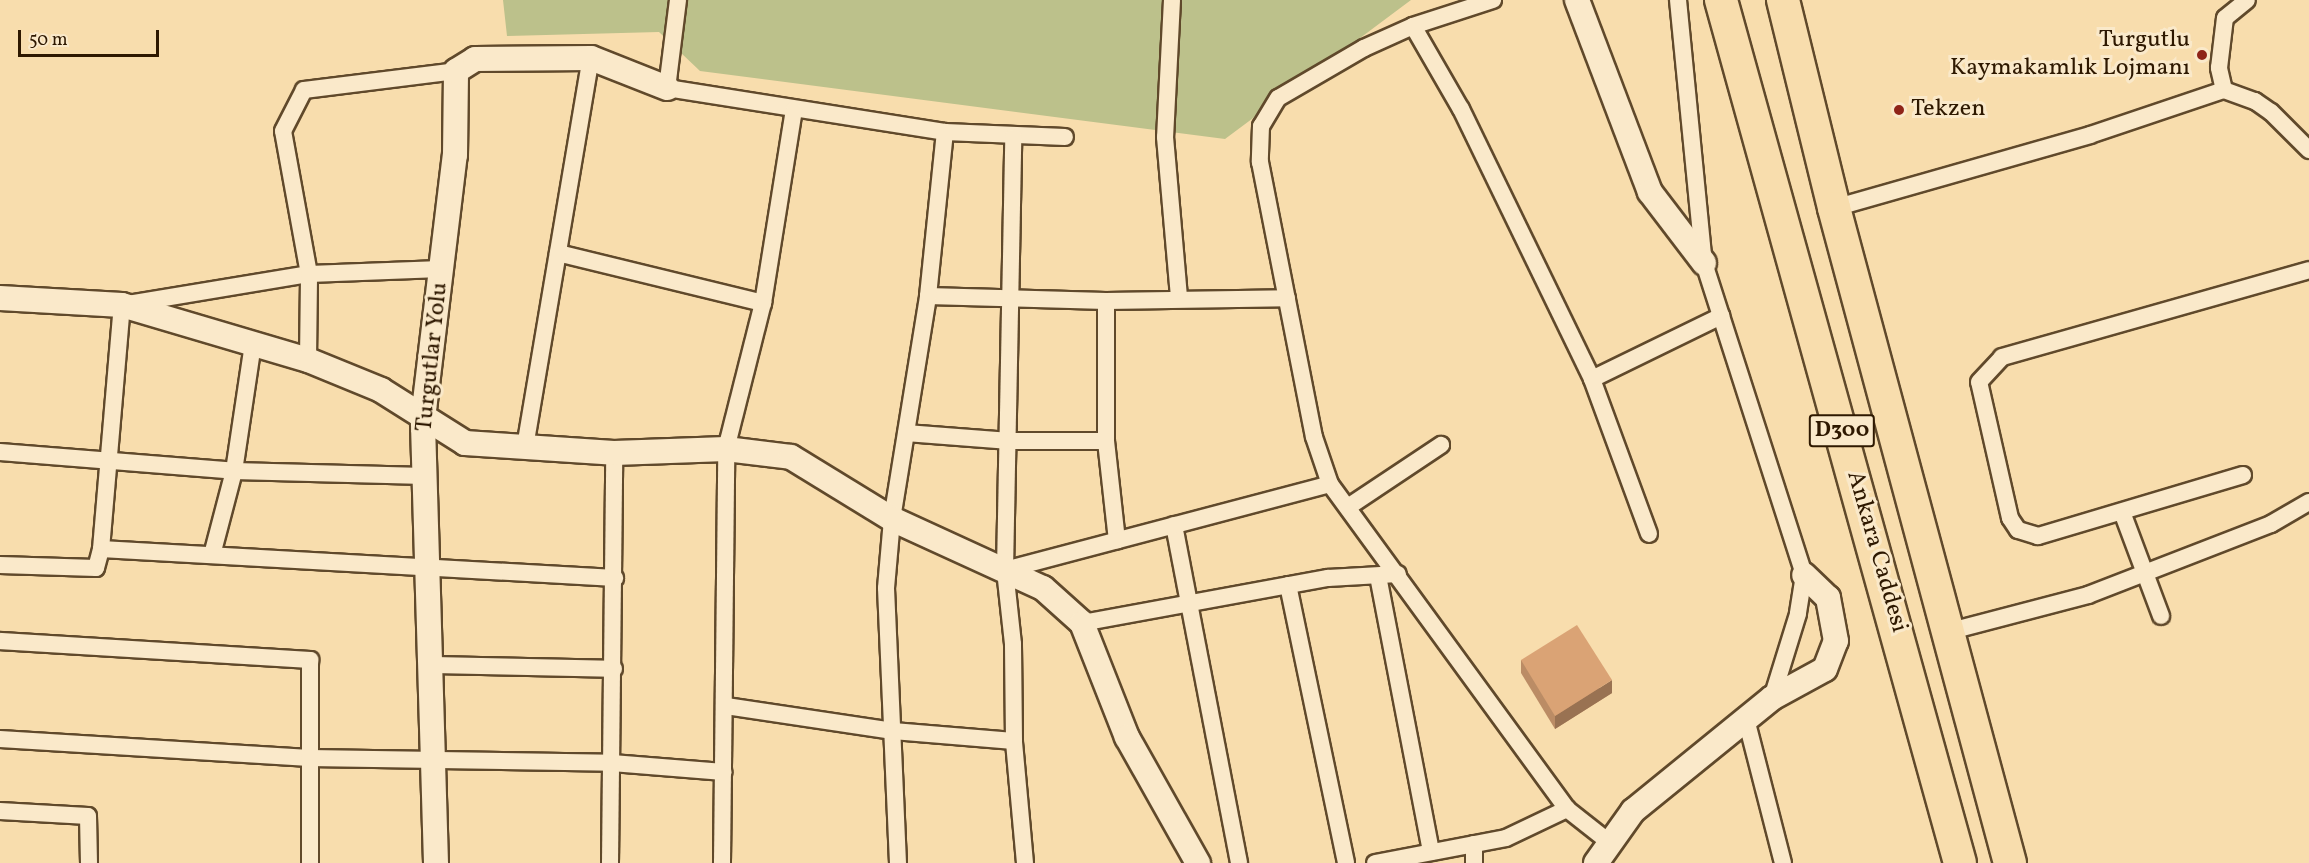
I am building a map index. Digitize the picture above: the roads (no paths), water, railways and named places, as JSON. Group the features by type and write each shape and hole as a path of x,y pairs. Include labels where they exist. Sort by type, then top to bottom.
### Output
{"highway":[{"name":"Ankara Caddesi","path":"1721,0 1960,863"},
{"name":"Ankara Caddesi","path":"1783,0 1834,208 2010,863"}],"street":[{"path":"667,88 678,0"},
{"path":"1172,0 1165,138 1179,298"},
{"path":"1493,0 1413,26 1364,48 1278,98 1261,126 1260,162 1314,437 1330,484 1398,574 1567,809 1610,843"},
{"path":"1577,0 1650,192 1704,263"},
{"path":"1678,0 1704,263 1803,575 1798,614 1772,698"},
{"path":"2224,90 2219,68 2225,18 2247,0"},
{"path":"1413,26 1461,109 1592,379 1649,534"},
{"path":"525,447 591,58"},
{"path":"308,360 309,274 283,131 304,90 456,71 475,59 591,58 667,88 794,110 945,132 1013,137 1065,137"},
{"name":"Turgutlar Yolu","path":"436,863 423,418 455,155 456,71"},
{"path":"1834,208 2090,135 2224,90 2255,100 2271,112 2309,150"},
{"path":"722,863 726,706 726,449 763,303 794,110"},
{"path":"898,863 886,588 892,519 928,296 945,132"},
{"path":"1013,137 1013,299 1005,570 1013,644 1014,741 1025,863"},
{"path":"558,253 763,303"},
{"path":"0,298 122,304 309,274 441,269"},
{"path":"2243,475 2038,536 2018,531 2010,518 1979,382 2002,357 2309,270"},
{"path":"928,296 1106,301 1287,298"},
{"path":"1106,301 1106,441 1117,540"},
{"path":"122,304 308,360 381,390 465,443 615,453 726,449 791,457 892,519 1043,588 1082,623 1127,736 1198,863"},
{"path":"0,565 96,568 101,549 106,458 122,304"},
{"path":"1592,379 1721,316"},
{"path":"212,555 234,471 253,344"},
{"path":"906,433 1010,441 1106,441"},
{"path":"1348,507 1441,445"},
{"path":"0,452 106,458 234,471 425,476"},
{"path":"610,863 615,453"},
{"path":"1005,570 1330,484"},
{"path":"1947,632 2088,595 2271,524 2309,502"},
{"path":"2122,512 2161,616"},
{"path":"1174,525 1239,863"},
{"path":"101,549 615,578"},
{"path":"1082,623 1328,578 1398,574"},
{"path":"1596,863 1633,811 1772,698 1825,669 1836,641 1828,598 1803,575"},
{"path":"1378,576 1431,852"},
{"path":"1288,585 1346,863"},
{"path":"0,640 310,660 310,863"},
{"path":"430,665 614,669"},
{"path":"726,706 893,731 1014,741"},
{"path":"1746,719 1783,863"},
{"path":"0,739 309,758 612,763 724,772"},
{"path":"1375,863 1506,838 1567,809"},
{"path":"0,811 88,816 89,863"},
{"path":"1474,844 1474,863"}],"place":[{"name":"Turgutlu Kaymakamlık Lojmanı","path":"2202,55"},
{"name":"Tekzen","path":"1899,110"}]}
